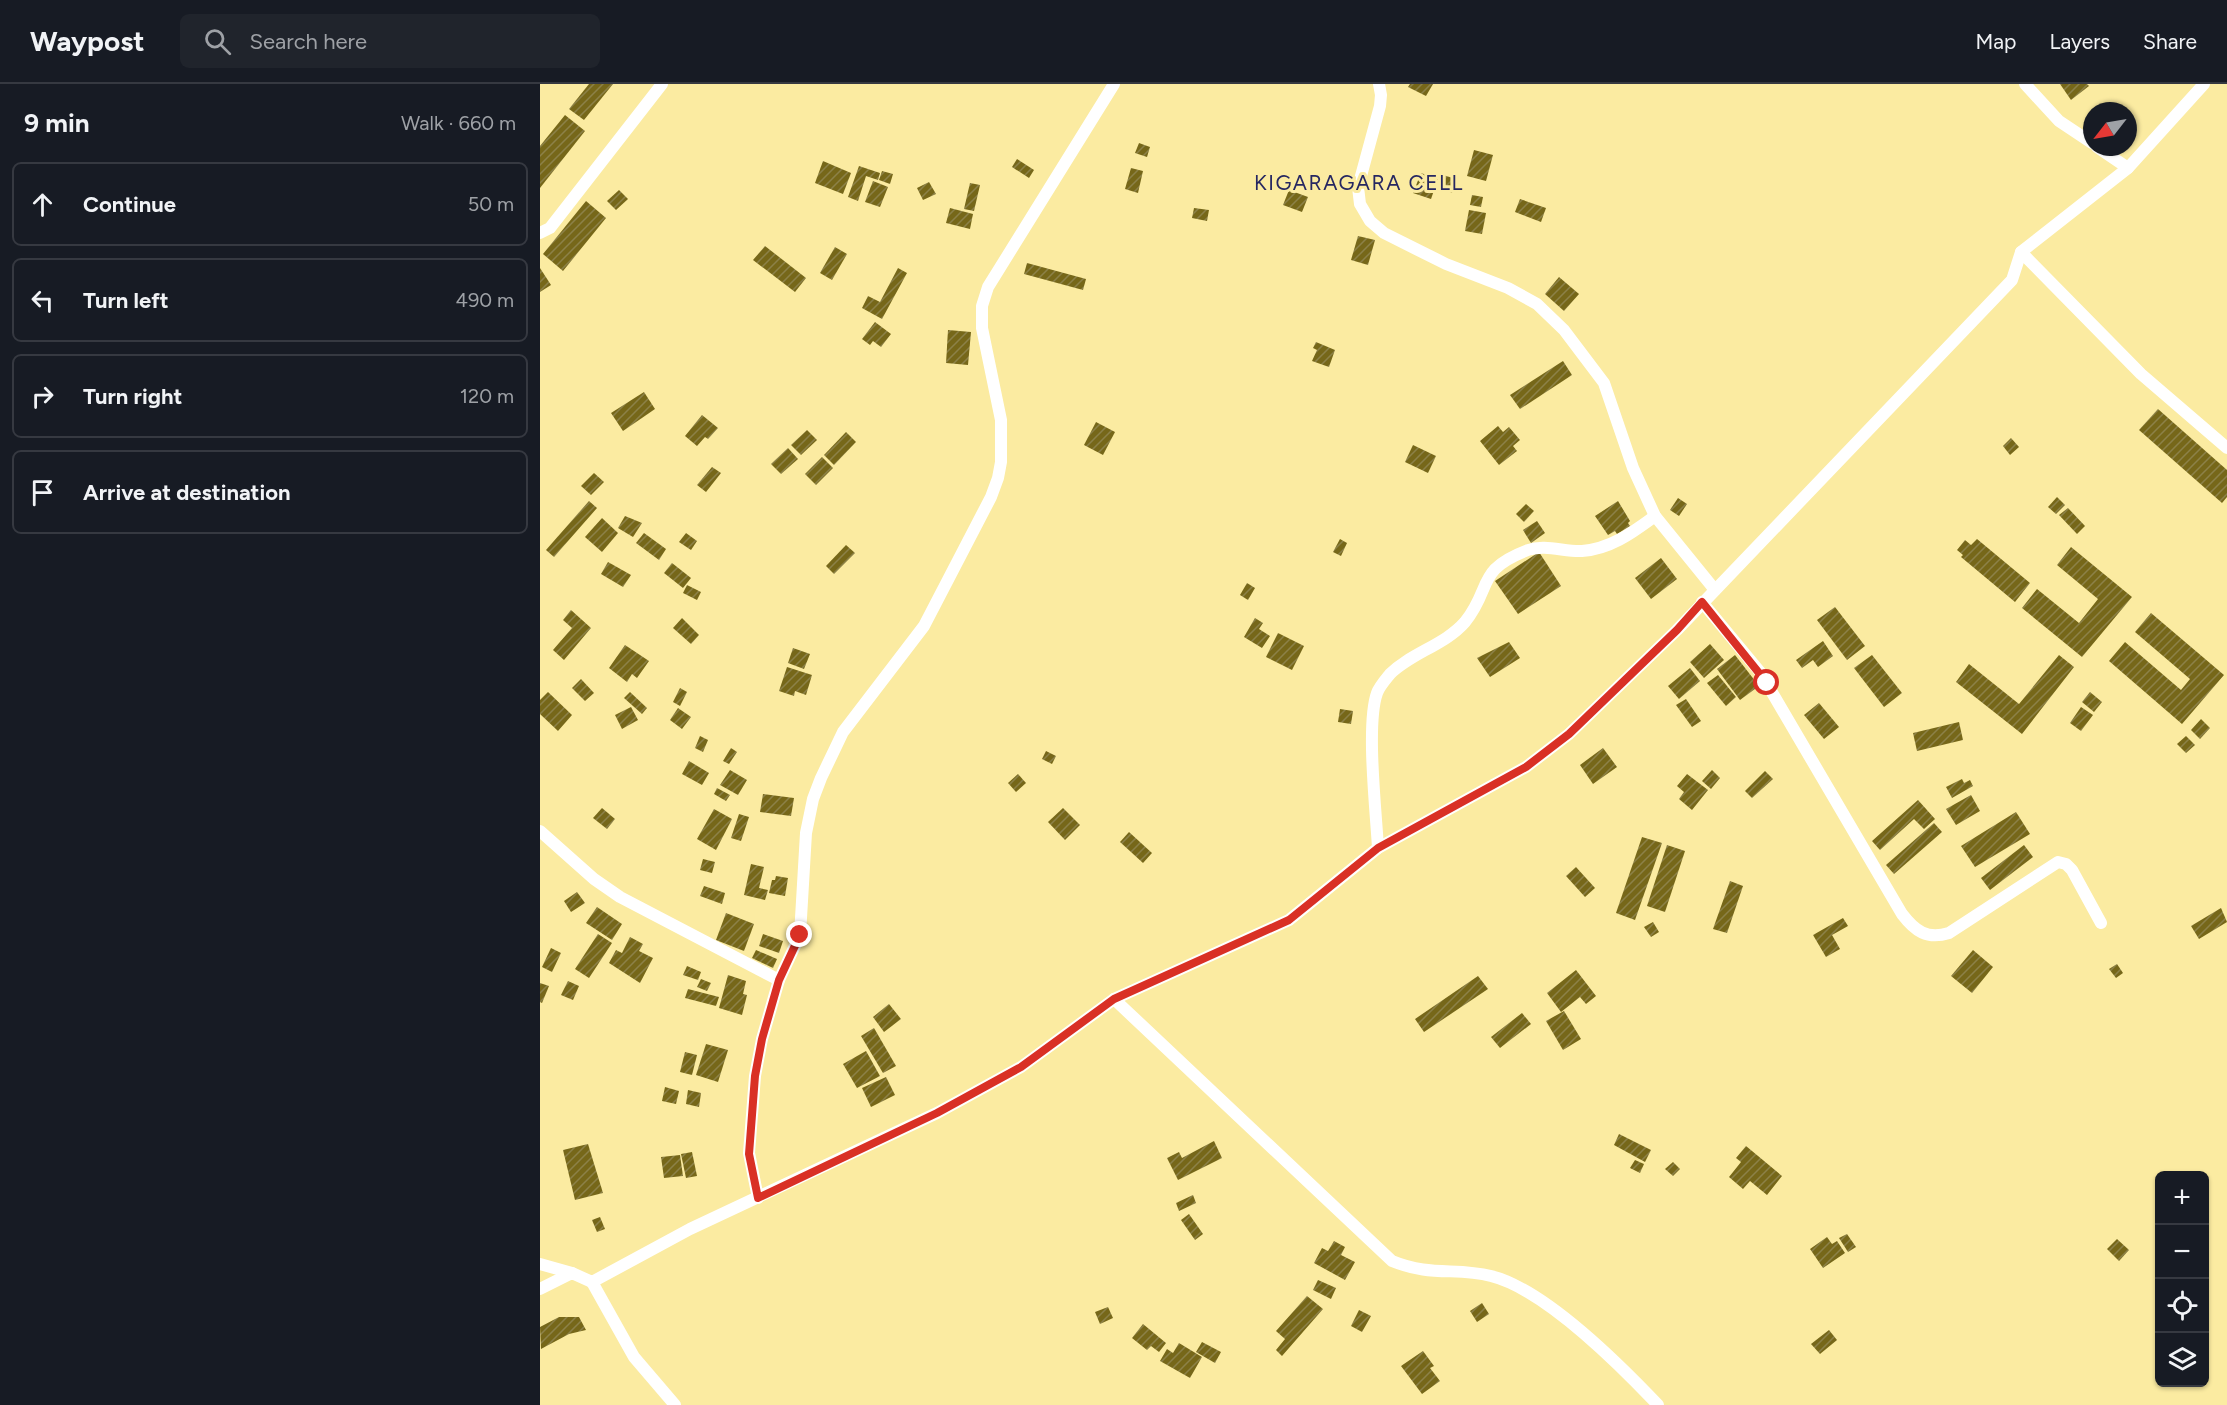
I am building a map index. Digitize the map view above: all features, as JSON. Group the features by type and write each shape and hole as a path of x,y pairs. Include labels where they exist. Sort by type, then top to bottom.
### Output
{"street":[{"path":"540,233 550,228 662,84"},
{"path":"758,1198 749,1154 750,1112 762,1039 779,980 800,935 806,833 820,778 843,732 924,626 991,497 1002,462 1000,420 982,328 982,306 988,287 1114,84"},
{"path":"1379,84 1380,106 1358,187 1360,204 1370,222 1384,233 1446,264 1508,288 1537,304 1564,330 1604,383 1634,468 1655,516 1715,590"},
{"path":"2025,84 2059,121 2083,137"},
{"path":"592,1282 690,1229 937,1113 1021,1067 1114,999 1289,920 1378,848 1526,767 1569,734 1677,630 2012,280 2021,252 2128,168 2204,84"},
{"path":"2110,156 2128,168"},
{"path":"2021,252 2141,374 2227,448"},
{"path":"1378,848 1373,717 1377,691 1390,675 1405,662 1462,625 1474,610 1491,571 1506,559 1532,548 1581,551 1601,547 1623,538 1655,516"},
{"path":"1702,602 1760,672 1911,926 1928,936 1949,933 2050,865 2058,862 2066,864 2072,870 2102,922"},
{"path":"540,831 594,879 620,897 779,980"},
{"path":"1114,999 1392,1261 1412,1270 1489,1275 1513,1282 1596,1343 1658,1405"},
{"path":"540,1264 572,1273 592,1282 634,1357 675,1405"},
{"path":"540,1289 572,1273"}],"building":[{"path":"589,84 613,84 584,120 569,109"},
{"path":"1410,84 1433,84 1426,96 1408,87"},
{"path":"2060,84 2087,84 2089,86 2071,100"},
{"path":"565,115 585,131 540,188 540,146"},
{"path":"1139,143 1150,147 1147,157 1135,153"},
{"path":"1474,150 1493,155 1486,181 1467,176"},
{"path":"1017,159 1034,170 1029,178 1012,167"},
{"path":"823,161 851,173 843,194 815,183"},
{"path":"859,166 880,173 878,180 866,176 858,201 848,197"},
{"path":"1131,168 1143,171 1138,193 1125,189"},
{"path":"882,171 893,174 890,184 879,180"},
{"path":"1421,173 1438,179 1431,199 1413,193"},
{"path":"1443,175 1456,179 1452,193 1439,189"},
{"path":"873,181 888,187 880,207 865,202"},
{"path":"929,182 936,194 923,200 917,188"},
{"path":"970,183 980,185 974,211 964,209"},
{"path":"619,190 628,199 616,210 607,201"},
{"path":"1289,190 1308,197 1302,212 1283,205"},
{"path":"1472,195 1483,197 1481,207 1470,205"},
{"path":"1520,199 1546,208 1541,222 1515,212"},
{"path":"586,201 606,218 563,271 543,254"},
{"path":"950,208 973,214 970,229 946,223"},
{"path":"1194,208 1209,210 1207,221 1192,218"},
{"path":"1469,210 1486,213 1482,234 1465,231"},
{"path":"1358,236 1375,240 1368,265 1351,260"},
{"path":"765,246 806,278 795,292 753,260"},
{"path":"835,247 847,254 832,280 820,273"},
{"path":"1027,263 1086,279 1083,290 1024,274"},
{"path":"540,268 551,285 540,292"},
{"path":"898,268 907,273 882,319 862,308 868,296 880,302"},
{"path":"1559,277 1579,294 1564,311 1545,294"},
{"path":"875,322 891,334 881,347 873,341 870,345 862,339"},
{"path":"948,330 971,332 968,365 946,363"},
{"path":"1316,342 1335,350 1329,367 1312,361 1317,350 1313,348"},
{"path":"1563,361 1572,375 1520,409 1510,395"},
{"path":"644,392 655,409 623,431 611,413"},
{"path":"2158,409 2227,470 2227,497 2222,503 2139,430"},
{"path":"702,415 718,428 708,439 705,437 697,446 685,436"},
{"path":"1096,422 1115,432 1103,455 1084,445"},
{"path":"1498,426 1503,432 1509,427 1520,440 1513,446 1517,451 1499,465 1480,441"},
{"path":"807,430 817,440 801,455 791,445"},
{"path":"846,432 856,442 834,465 824,455"},
{"path":"2011,438 2019,447 2010,455 2003,446"},
{"path":"1413,445 1436,456 1428,473 1405,462"},
{"path":"788,448 798,459 781,474 771,464"},
{"path":"822,457 833,468 816,485 805,474"},
{"path":"712,467 721,473 706,492 697,485"},
{"path":"594,473 604,482 591,495 581,486"},
{"path":"2057,497 2065,505 2056,514 2048,507"},
{"path":"1678,498 1687,504 1679,516 1670,510"},
{"path":"589,501 597,508 554,557 546,550"},
{"path":"1618,501 1630,521 1628,523 1630,526 1617,534 1615,531 1608,535 1595,516"},
{"path":"1526,504 1534,511 1524,522 1516,514"},
{"path":"2068,508 2085,526 2077,534 2059,515"},
{"path":"625,516 642,523 633,537 618,528"},
{"path":"602,518 618,533 602,552 585,537"},
{"path":"1537,521 1545,533 1531,543 1523,530"},
{"path":"644,533 666,549 659,560 636,543"},
{"path":"686,533 697,541 691,550 679,542"},
{"path":"1340,539 1347,543 1341,556 1333,552"},
{"path":"1977,539 2030,583 2015,602 1961,557 1963,555 1957,550 1965,540 1971,545"},
{"path":"846,545 855,553 834,574 826,566"},
{"path":"2071,547 2132,597 2082,657 2022,608 2037,589 2079,623 2098,599 2057,565"},
{"path":"1539,552 1561,586 1518,614 1495,581"},
{"path":"1661,558 1677,579 1651,599 1635,578"},
{"path":"608,562 631,575 623,587 601,574"},
{"path":"672,563 691,578 683,588 664,573"},
{"path":"1247,583 1255,588 1248,600 1240,595"},
{"path":"687,585 701,592 697,600 683,593"},
{"path":"1835,607 1865,646 1847,660 1817,620"},
{"path":"571,610 591,628 564,660 553,650 572,628 563,620"},
{"path":"2151,613 2224,675 2182,724 2109,661 2125,642 2181,690 2190,679 2135,632"},
{"path":"682,618 699,635 691,644 673,628"},
{"path":"1255,618 1263,623 1259,629 1270,636 1262,648 1244,637"},
{"path":"1278,633 1304,646 1292,670 1266,657"},
{"path":"1823,641 1833,656 1818,667 1813,660 1802,668 1796,660"},
{"path":"1509,642 1520,658 1490,677 1477,658"},
{"path":"1710,644 1724,660 1704,678 1690,662"},
{"path":"625,645 649,661 637,678 632,674 627,682 609,668"},
{"path":"793,648 810,654 804,669 788,663"},
{"path":"1735,655 1759,686 1740,700 1717,669"},
{"path":"1872,655 1902,693 1884,707 1854,668"},
{"path":"2059,655 2074,667 2022,734 1956,682 1969,664 2019,704"},
{"path":"787,667 812,675 806,695 795,691 794,696 779,691"},
{"path":"1690,668 1700,681 1679,699 1668,686"},
{"path":"1718,675 1736,697 1726,706 1707,683"},
{"path":"581,679 594,693 585,701 572,688"},
{"path":"680,688 687,692 680,706 673,702"},
{"path":"548,692 572,715 558,731 540,714 540,700"},
{"path":"630,692 647,708 642,714 624,698"},
{"path":"2090,692 2102,702 2094,712 2082,702"},
{"path":"1686,699 1701,721 1692,727 1676,705"},
{"path":"1819,703 1839,727 1824,739 1804,715"},
{"path":"631,707 638,720 622,729 615,715"},
{"path":"2081,707 2093,715 2081,731 2070,723"},
{"path":"678,708 691,717 682,729 670,720"},
{"path":"1340,709 1353,711 1351,724 1338,722"},
{"path":"2201,719 2210,728 2200,739 2191,730"},
{"path":"1959,722 1963,740 1917,751 1913,733"},
{"path":"700,736 708,740 703,752 695,748"},
{"path":"2186,736 2195,745 2186,753 2177,744"},
{"path":"731,748 737,752 729,764 723,761"},
{"path":"1603,748 1617,767 1593,784 1580,765"},
{"path":"1046,751 1056,756 1052,764 1042,759"},
{"path":"689,761 709,773 702,785 682,774"},
{"path":"730,770 747,780 738,795 720,785"},
{"path":"1712,770 1720,778 1711,789 1702,781"},
{"path":"1765,771 1773,779 1752,798 1745,791"},
{"path":"1018,774 1026,783 1016,792 1008,783"},
{"path":"1687,774 1708,790 1692,810 1679,799 1684,792 1677,786"},
{"path":"1962,779 1964,783 1970,780 1973,786 1952,798 1946,787"},
{"path":"717,788 730,795 726,801 714,794"},
{"path":"763,794 794,798 791,816 760,812"},
{"path":"1971,795 1980,811 1956,825 1946,809"},
{"path":"1918,800 1935,819 1924,829 1914,819 1880,850 1872,841"},
{"path":"602,808 615,819 607,829 593,818"},
{"path":"1063,808 1080,825 1065,840 1048,822"},
{"path":"714,809 732,819 716,850 697,839"},
{"path":"2016,812 2030,834 1975,867 1961,846"},
{"path":"739,814 749,817 741,841 731,838"},
{"path":"1934,823 1942,832 1894,874 1886,865"},
{"path":"1129,832 1152,853 1143,863 1120,842"},
{"path":"1642,837 1662,843 1635,920 1616,913"},
{"path":"1667,845 1685,851 1665,912 1647,906"},
{"path":"2024,845 2033,857 1990,890 1981,878"},
{"path":"703,859 715,862 712,873 700,870"},
{"path":"751,864 764,867 759,888 768,890 765,900 744,895"},
{"path":"1576,867 1595,888 1585,897 1566,876"},
{"path":"776,876 788,878 785,896 769,893 772,880 775,880"},
{"path":"1730,881 1743,886 1727,933 1713,929"},
{"path":"704,886 725,893 722,904 700,896"},
{"path":"577,892 585,903 571,912 564,901"},
{"path":"597,907 622,924 612,940 586,923"},
{"path":"2221,908 2227,922 2199,939 2191,926"},
{"path":"726,913 754,924 744,951 716,940"},
{"path":"1843,918 1848,926 1832,935 1840,949 1826,957 1813,935"},
{"path":"1653,922 1659,932 1651,937 1644,927"},
{"path":"598,934 612,943 589,978 575,969"},
{"path":"763,934 783,941 779,953 759,946"},
{"path":"630,937 643,944 639,951 653,958 640,983 609,963 616,950 622,953"},
{"path":"551,948 561,953 552,972 542,967"},
{"path":"756,950 777,959 773,968 752,958"},
{"path":"1973,950 1993,967 1972,993 1951,976"},
{"path":"2117,964 2123,973 2116,978 2109,969"},
{"path":"687,966 701,972 698,980 683,975"},
{"path":"1576,970 1596,996 1586,1004 1580,997 1561,1012 1547,993"},
{"path":"728,975 746,981 743,994 747,995 742,1015 719,1008"},
{"path":"1478,976 1488,989 1424,1032 1415,1019"},
{"path":"701,979 711,983 707,991 697,987"},
{"path":"568,981 579,986 573,1000 561,995"},
{"path":"540,983 549,986 542,1003 540,1002"},
{"path":"688,989 719,997 716,1006 685,998"},
{"path":"889,1004 901,1019 884,1032 873,1017"},
{"path":"1564,1011 1581,1039 1563,1050 1546,1021"},
{"path":"1522,1013 1531,1024 1500,1048 1491,1037"},
{"path":"874,1028 896,1066 883,1073 861,1036"},
{"path":"706,1044 728,1050 718,1082 696,1075"},
{"path":"866,1051 880,1076 857,1088 843,1064"},
{"path":"685,1052 697,1055 692,1075 680,1072"},
{"path":"886,1077 895,1095 871,1107 862,1088"},
{"path":"665,1087 679,1091 676,1104 662,1101"},
{"path":"688,1090 701,1093 699,1107 686,1104"},
{"path":"1619,1134 1651,1150 1645,1162 1614,1145"},
{"path":"1214,1141 1222,1158 1178,1180 1167,1158 1179,1152 1182,1158"},
{"path":"588,1144 603,1193 575,1200 563,1150"},
{"path":"1746,1146 1782,1176 1767,1195 1750,1181 1743,1189 1729,1177 1741,1162 1736,1158"},
{"path":"692,1152 697,1176 686,1178 681,1154"},
{"path":"680,1155 683,1176 664,1178 661,1157"},
{"path":"1635,1160 1644,1164 1640,1173 1630,1168"},
{"path":"1673,1162 1680,1169 1673,1176 1665,1169"},
{"path":"1193,1195 1196,1203 1179,1211 1176,1203"},
{"path":"1189,1214 1203,1234 1195,1240 1181,1220"},
{"path":"600,1217 605,1229 597,1232 592,1220"},
{"path":"1847,1234 1856,1247 1848,1252 1839,1238"},
{"path":"1827,1237 1832,1244 1837,1241 1845,1253 1823,1268 1810,1249"},
{"path":"2117,1239 2129,1250 2119,1261 2107,1249"},
{"path":"1334,1241 1345,1247 1341,1255 1355,1262 1345,1280 1314,1263 1322,1248 1328,1251"},
{"path":"1318,1280 1336,1288 1331,1299 1313,1290"},
{"path":"1307,1296 1323,1309 1282,1356 1276,1350 1285,1339 1276,1331"},
{"path":"1482,1303 1489,1314 1477,1322 1470,1311"},
{"path":"1108,1307 1113,1318 1100,1324 1095,1312"},
{"path":"1359,1310 1371,1316 1362,1332 1351,1326"},
{"path":"559,1317 579,1317 586,1330 569,1334 541,1349 540,1327"},
{"path":"1143,1324 1166,1343 1159,1352 1151,1346 1147,1350 1132,1338"},
{"path":"1829,1330 1837,1340 1820,1354 1811,1344"},
{"path":"1202,1342 1221,1352 1215,1363 1196,1352"},
{"path":"1179,1343 1202,1357 1190,1378 1160,1361 1167,1349 1173,1353"},
{"path":"1423,1351 1434,1366 1430,1368 1440,1381 1422,1394 1401,1366"}],"district":[{"name":"KIGARAGARA CELL","path":"1359,183"}],"route":[{"path":"800,935 779,980 762,1039 755,1076 751,1102 749,1154 758,1198 937,1113 1021,1067 1114,999 1289,920 1378,848 1526,767 1569,734 1677,630 1702,602 1767,683"}]}
